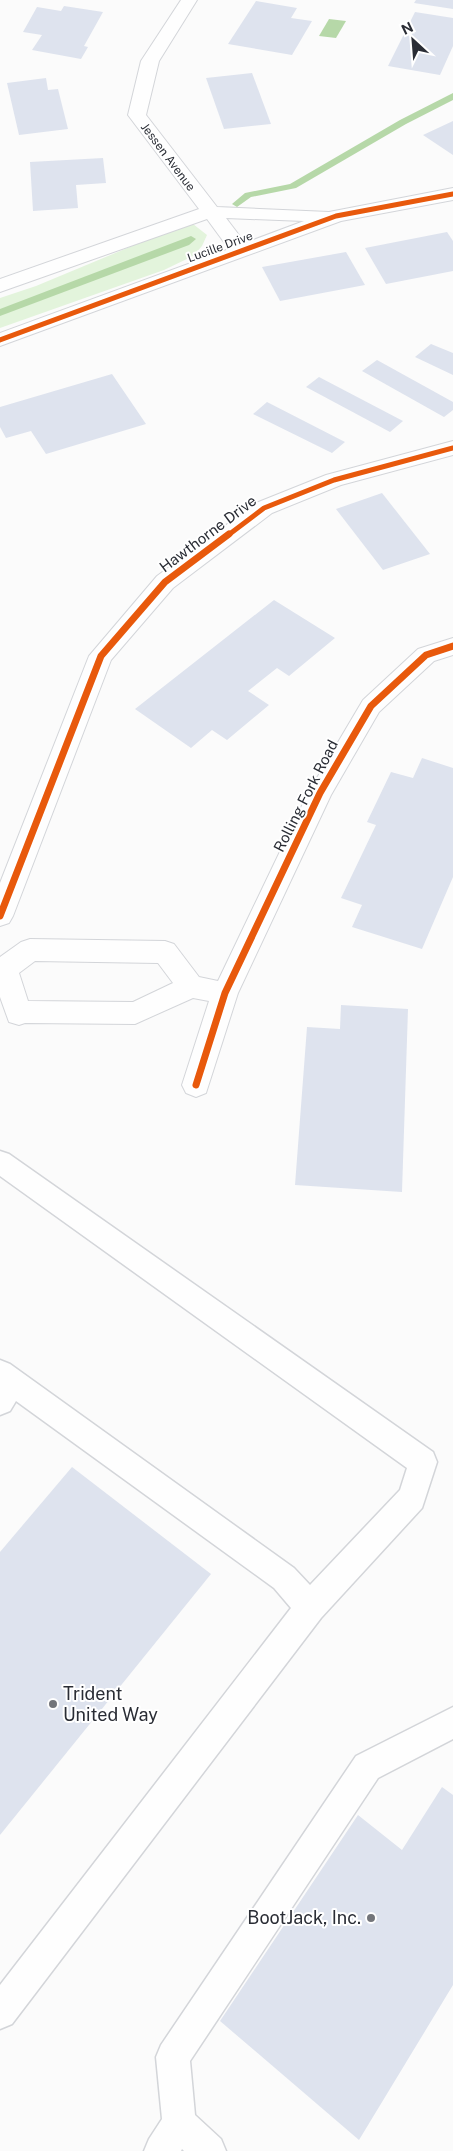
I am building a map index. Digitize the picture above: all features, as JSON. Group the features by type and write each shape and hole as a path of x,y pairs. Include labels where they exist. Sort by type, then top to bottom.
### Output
{"street":[{"name":"Jessen Avenue","path":"189,0 150,62 137,115 241,252"},
{"name":"Lucille Drive","path":"0,340 336,216 453,194"},
{"name":"Lucille Drive","path":"0,286 210,212 336,216"},
{"name":"Hawthorne Drive","path":"0,916 101,656 165,582 264,508 334,480 453,448"},
{"name":"Rolling Fork Road","path":"196,1084 225,994 320,793 371,706 426,656 453,646"},
{"path":"191,987 165,952 30,950 2,969 19,1014 22,1012 135,1014 191,987 225,994"}],"lane":[{"path":"0,1162 424,1462 412,1498 310,1607 0,2012"},
{"path":"4,1386 284,1578 310,1607"},
{"path":"161,2151 179,2123 173,2057 367,1767 453,1722"},
{"path":"179,2123 209,2151"}],"shaded area":[{"path":"329,19 346,21 336,38 319,36"},
{"path":"185,224 193,224 207,235 202,246 193,256 164,270 0,328 0,298 36,286"}],"building":[{"path":"416,0 453,0 453,9 414,3"},
{"path":"256,1 297,8 291,18 312,21 292,55 228,44"},
{"path":"64,6 103,12 84,46 88,47 81,59 32,50 42,35 23,32 37,7 61,11"},
{"path":"415,12 453,18 453,46 440,75 388,66"},
{"path":"252,73 271,124 224,129 206,78"},
{"path":"46,78 48,90 58,89 68,129 19,135 7,83"},
{"path":"453,121 453,155 423,135"},
{"path":"103,158 106,183 76,185 78,208 33,211 30,162"},
{"path":"447,232 453,241 453,271 386,284 365,248"},
{"path":"346,252 365,285 280,301 262,267"},
{"path":"431,344 453,353 453,375 415,357"},
{"path":"377,360 453,402 453,410 444,417 362,371"},
{"path":"112,374 146,424 46,454 31,431 6,438 0,427 0,407"},
{"path":"319,377 403,421 390,432 306,387"},
{"path":"267,402 345,442 332,453 253,414"},
{"path":"382,493 430,554 383,570 336,509"},
{"path":"274,600 335,638 289,676 277,668 248,691 269,705 227,740 212,730 191,748 135,709"},
{"path":"422,758 453,768 453,877 422,949 352,927 362,905 341,898 376,825 367,822 391,772 413,778"},
{"path":"341,1005 408,1009 402,1192 295,1185 307,1027 340,1029"},
{"name":"Trident United Way","path":"72,1467 211,1574 0,1835 0,1552"},
{"name":"BootJack, Inc.","path":"442,1787 453,1795 453,1985 359,2140 220,2021 358,1815 402,1850"}],"waterway":[{"path":"237,204 248,195 293,186 403,122 453,96"},
{"path":"0,313 186,243 191,239"}],"cycle path":[{"path":"0,340 336,216 453,194"},
{"path":"0,916 101,656 165,582 264,508 334,480 453,448"},
{"path":"196,1085 225,993 320,793 371,706 426,655 453,646"}],"place":[{"name":"Trident United Way","path":"53,1704"},
{"name":"BootJack, Inc.","path":"371,1918"}]}
